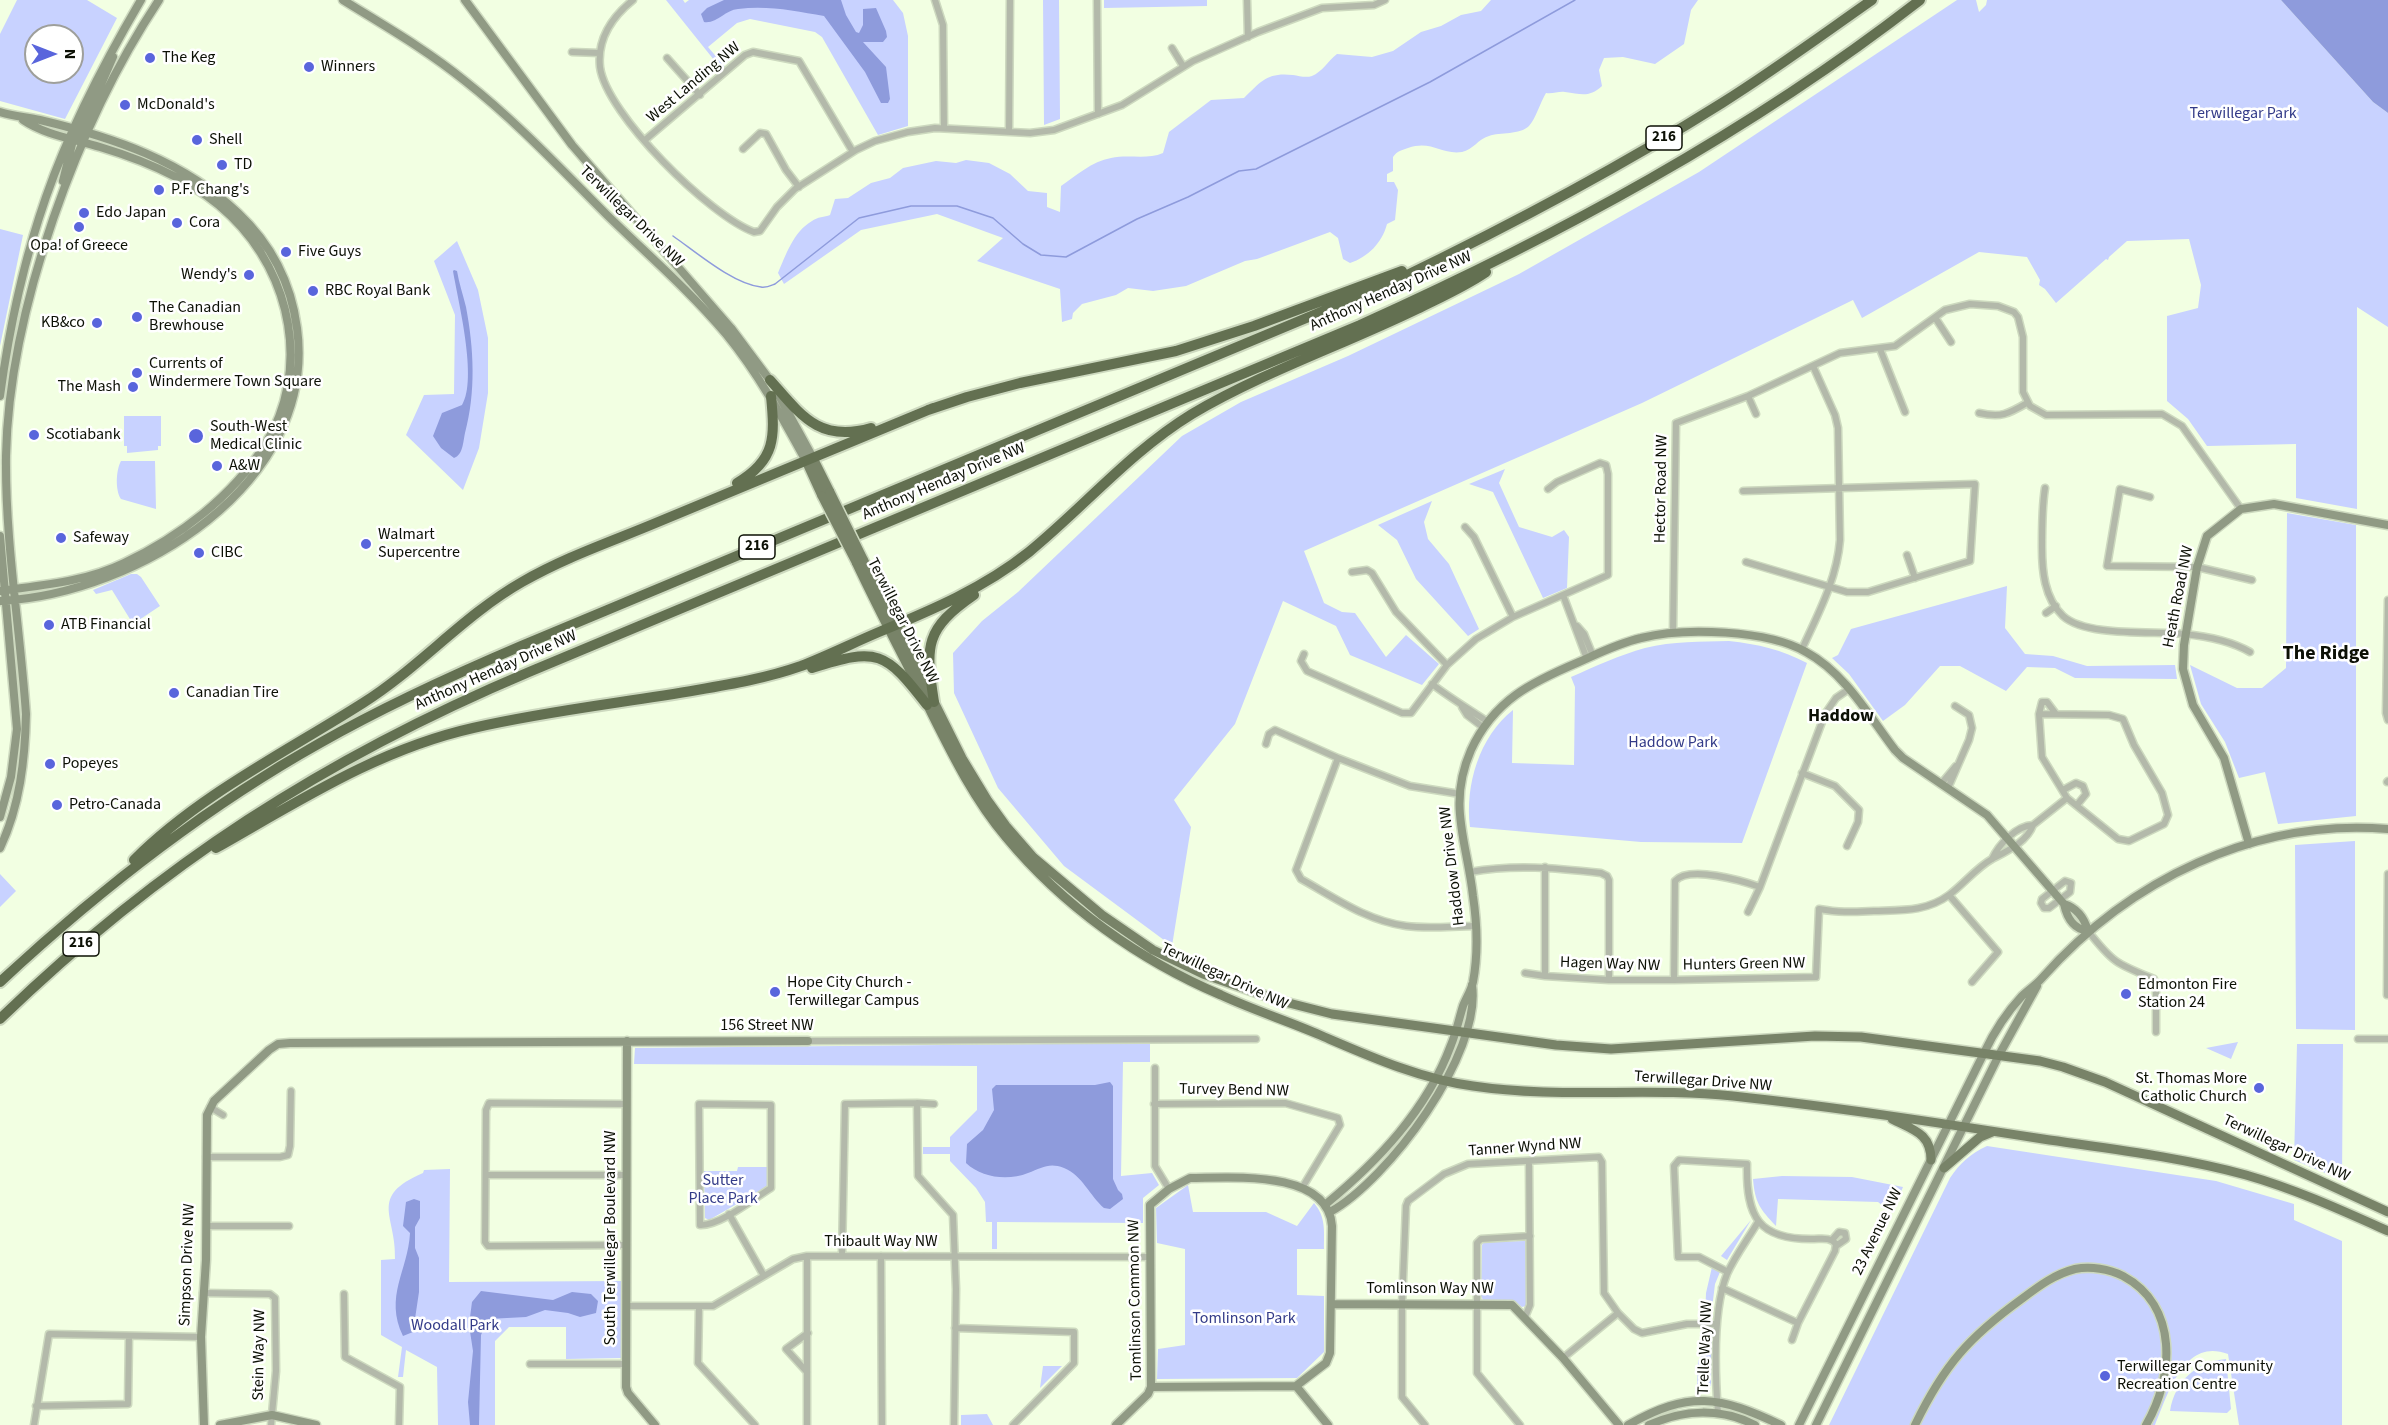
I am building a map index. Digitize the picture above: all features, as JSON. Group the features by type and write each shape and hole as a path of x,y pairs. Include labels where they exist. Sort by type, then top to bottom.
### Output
{"highway":[{"name":"Anthony Henday Drive NW","path":"0,982 99,894 182,831 270,773 349,727 426,688 521,646 1395,280 1520,219 1668,136 1778,67 1872,0"},
{"name":"Anthony Henday Drive NW","path":"0,1019 67,956 166,876 285,795 362,751 438,711 1360,325 1513,254 1634,189 1734,130 1813,77 1920,0"},
{"path":"776,674 801,666 892,627 982,584 1028,552 1143,448 1192,414 1227,394 1469,284 1513,254"},
{"path":"770,380 800,415 820,428 831,432 859,432 967,397 1020,383 1185,348 1445,256"},
{"path":"706,502 748,477 768,456 774,436 771,396"},
{"path":"99,894 152,841 233,783 369,699 508,590 560,563 933,408"},
{"path":"931,703 928,665 931,641 939,625 953,610 975,595 982,584"},
{"path":"166,876 324,787 396,751 426,740 512,720 673,694 812,668 858,655 884,660 894,666 931,703"}],"main road":[{"name":"Terwillegar Drive NW","path":"809,460 931,703 971,774 1006,826 1033,857 1065,886 1137,940 1170,959 1203,974 1281,1002 1332,1014 1556,1045 1611,1048 1815,1036 1861,1037 2054,1064 2090,1076 2388,1212"},
{"name":"Terwillegar Drive NW","path":"931,703 965,778 1004,835 1027,861 1061,893 1103,927 1157,964 1220,995 1318,1034 1358,1053 1441,1079 1475,1087 1536,1093 1667,1091 1726,1095 1948,1124 2190,1161 2246,1175 2307,1195 2388,1231"},
{"path":"1888,1116 1927,1140 1931,1149 1931,1160"},
{"path":"1944,1168 1980,1137 1997,1131"}],"street":[{"path":"0,817 11,777 17,729 7,600 6,491 8,417 14,371 22,330 42,256 84,142 80,131 115,44 141,0"},
{"path":"0,396 13,322 38,222 71,139 80,131 159,0"},
{"name":"Terwillegar Drive NW","path":"344,0 435,58 496,107 706,313 727,336 771,396 809,460"},
{"name":"Terwillegar Drive NW","path":"465,0 572,145 731,328 770,380 809,460"},
{"path":"633,0 612,21 604,34 600,53 604,83 613,99 645,140 679,177 729,218 754,232 760,231 777,207 799,187 853,152 875,141 908,132 944,128 1009,132 1048,131 1122,105 1183,66 1322,8 1353,3 1374,5 1385,0"},
{"path":"944,128 943,25 936,2 945,0"},
{"path":"1009,132 1010,0"},
{"path":"1097,0 1098,114"},
{"path":"1247,0 1248,37"},
{"path":"1172,48 1183,66"},
{"path":"572,52 600,53"},
{"name":"West Landing NW","path":"645,140 749,52 795,59 806,70 853,152"},
{"path":"667,58 700,95"},
{"path":"0,112 80,131 141,150 182,170 222,198 255,231 279,267 294,307 298,340 295,386 286,420 270,452 241,488 201,526 160,552 119,573 69,590 7,600"},
{"path":"7,590 55,584 103,572 140,555 196,520 244,472 264,445 279,415 290,371 290,337 282,295 270,266 246,232 216,203 183,181 137,159 35,128 20,118"},
{"path":"742,150 760,133 766,134 786,170 799,187"},
{"path":"59,206 58,197 71,139"},
{"name":"Hector Road NW","path":"1673,633 1676,423 1748,396 1847,351 1895,346 1936,319 1945,310 1970,304 1998,306 2014,312 2021,323 2022,380 2027,403"},
{"path":"1936,319 1951,342"},
{"path":"1880,349 1905,412"},
{"path":"1802,649 1830,587 1839,557 1837,421 1813,366"},
{"path":"1748,396 1756,414"},
{"path":"1979,413 1995,417 2027,403 2046,415 2162,414 2182,426 2241,509"},
{"path":"1304,654 1301,661 1307,671 1405,714 1414,709 1447,665 1476,639 1513,617 1608,575 1606,465 1600,463 1557,482 1548,489"},
{"path":"1743,491 1975,484 1970,561 1868,592 1847,592 1746,562"},
{"path":"2045,488 2042,568 2046,587 2063,616 2099,630 2186,634 2238,645 2250,652"},
{"path":"2150,497 2120,489 2107,566 2198,567 2252,580"},
{"name":"Heath Road NW","path":"2249,844 2224,758 2198,715 2187,689 2183,658 2186,634 2198,567 2207,536 2241,509 2274,504 2388,525"},
{"path":"1465,527 1474,537 1513,617"},
{"path":"0,536 7,590"},
{"path":"1908,555 1915,578"},
{"path":"1352,572 1367,570 1372,573 1396,612 1447,665"},
{"path":"1563,595 1576,626 1578,638 1590,657"},
{"path":"0,848 20,787 26,740 26,714 7,600"},
{"path":"2388,600 2386,702 2388,720"},
{"path":"2046,614 2056,606"},
{"name":"Haddow Drive NW","path":"1328,1208 1404,1128 1441,1079 1461,1033 1472,985 1476,926 1470,872 1460,824 1460,794 1468,758 1486,725 1508,700 1525,687 1590,657 1639,638 1673,633 1758,635 1802,649 1830,668 1849,689 1895,750 1912,765 1987,815 2062,902 2074,926 2079,930 2088,930"},
{"path":"1432,684 1462,707 1467,716 1486,725"},
{"path":"1748,912 1760,887 1825,714 1836,698 1849,689"},
{"path":"2039,714 2109,715 2123,720 2134,745 2162,793 2168,815 2164,824 2129,841 2118,839 2067,798 2042,757 2039,714 2042,702 2047,702 2056,714"},
{"path":"1945,786 1958,764 1972,728 1969,715 1955,706"},
{"path":"1266,744 1269,734 1275,730 1410,786 1460,794"},
{"path":"1338,758 1296,865 1298,876 1358,911 1390,923 1413,927 1476,926"},
{"path":"1802,773 1835,786 1859,810 1858,822 1847,846"},
{"path":"2063,790 2076,783 2083,786 2085,794 2077,805"},
{"path":"2008,838 2026,825 2033,825 2067,798"},
{"name":"Hunters Green NW","path":"1760,887 1728,876 1684,876 1676,879 1674,980 1816,977 1819,909 1843,914 1909,911 1923,908 1949,895 1992,860 2002,856 2031,832 2033,825"},
{"path":"2040,981 2088,930 2135,896 2175,872 2223,851 2283,835 2313,831 2336,828 2388,829"},
{"name":"Hunters Green NW","path":"1992,860 1997,848 2008,838"},
{"path":"1470,872 1500,867 1545,867 1601,873 1608,877 1609,980"},
{"name":"Hagen Way NW","path":"1545,867 1545,976"},
{"path":"2387,995 2388,874"},
{"path":"2065,881 2071,883 2070,892 2062,902 2049,908 2043,908 2041,903 2042,899 2065,881"},
{"path":"1949,895 1998,952 1972,982"},
{"path":"2088,930 2115,962 2132,972 2154,979 2156,1032"},
{"name":"Hagen Way NW","path":"1526,973 1609,980 1674,980"},
{"name":"23 Avenue NW","path":"1799,1425 1984,1053 2005,1017 2022,996 2040,981"},
{"name":"23 Avenue NW","path":"1816,1425 1999,1055 2040,981"},
{"name":"156 Street NW","path":"210,1107 278,1044 1256,1039"},
{"path":"2358,1039 2388,1039"},
{"name":"South Terwillegar Boulevard NW","path":"627,1041 627,1391 655,1425"},
{"path":"1155,1068 1155,1166 1169,1189"},
{"path":"206,1157 280,1157 288,1155 291,1146 291,1091"},
{"path":"627,1104 489,1103 486,1110 485,1242 488,1246 627,1245"},
{"path":"917,1103 917,1173 920,1180 953,1215 955,1255 954,1425"},
{"name":"Turvey Bend NW","path":"1154,1104 1285,1103 1338,1118 1340,1125 1302,1188"},
{"path":"699,1104 771,1105 771,1188 729,1214 706,1225 700,1225 699,1104"},
{"path":"842,1255 845,1104 934,1104"},
{"path":"210,1107 223,1115"},
{"name":"Simpson Drive NW","path":"204,1425 201,1337 206,1260 206,1119 210,1107"},
{"name":"Tanner Wynd NW","path":"1402,1305 1408,1201 1444,1174 1468,1164 1599,1157 1602,1162 1604,1293 1618,1313 1634,1329 1642,1333 1687,1324 1717,1324"},
{"path":"1728,1272 1699,1257 1678,1257 1674,1166 1679,1160 1747,1164 1746,1186 1749,1203 1758,1222 1770,1233 1795,1239 1834,1243 1792,1340"},
{"path":"1525,1317 1530,1305 1529,1161"},
{"path":"486,1175 626,1175"},
{"name":"Tomlinson Common NW","path":"1296,1386 1150,1387 1150,1205 1169,1189 1190,1178 1258,1178 1302,1188 1317,1196 1328,1208"},
{"path":"1328,1208 1330,1353 1328,1358 1296,1386 1328,1425"},
{"path":"729,1214 764,1276"},
{"name":"Trelle Way NW","path":"1718,1413 1717,1324 1722,1288 1728,1272 1758,1222"},
{"path":"206,1226 289,1227"},
{"path":"1520,1425 1477,1373 1478,1240 1530,1236"},
{"path":"807,1256 807,1425"},
{"name":"Thibault Way NW","path":"627,1306 699,1308 713,1306 793,1259 807,1256 1150,1257"},
{"path":"881,1256 882,1425"},
{"path":"1915,1425 1933,1389 1970,1341 2004,1312 2048,1280 2070,1271 2093,1268 2117,1273 2140,1287 2158,1310 2162,1320 2166,1340 2166,1372 2158,1401 2146,1425"},
{"path":"1722,1288 1798,1323"},
{"name":"Stein Way NW","path":"203,1293 270,1294 275,1298 276,1371 272,1415"},
{"path":"344,1294 345,1357 400,1387 399,1425"},
{"name":"Tomlinson Way NW","path":"1331,1304 1512,1305 1563,1358 1619,1425"},
{"path":"1402,1305 1402,1397 1425,1425"},
{"path":"699,1308 698,1363 755,1425"},
{"path":"1563,1358 1618,1313"},
{"path":"955,1328 1074,1332 1074,1363 1034,1403 1017,1424"},
{"path":"807,1372 786,1349 808,1332"},
{"path":"34,1425 49,1334 201,1337"},
{"path":"36,1406 128,1404 129,1336"},
{"path":"1806,1425 1841,1341"},
{"path":"530,1364 626,1364"},
{"path":"1116,1425 1148,1394 1150,1387"},
{"path":"1027,1396 1034,1403"},
{"path":"1628,1425 1668,1406 1717,1401 1740,1406 1781,1425"},
{"path":"1649,1425 1687,1413 1718,1413 1739,1417 1755,1425"},
{"path":"271,1425 272,1415"},
{"path":"220,1425 272,1415 316,1425"}],"green space":[{"path":"17,0 87,0 117,18 84,82 84,24 24,24 24,84 83,84 65,119 0,101 0,34"},
{"path":"666,0 683,0 685,3 689,0 893,0 903,13 908,36 908,126 878,135 822,37 815,32 750,19 737,23 708,47 725,67 722,70"},
{"path":"1043,0 1059,0 1060,119 1044,125"},
{"path":"1104,0 1207,0 1207,6 1104,8"},
{"path":"1491,0 1698,0 1691,10 1684,44 1655,64 1623,57 1604,58 1599,70 1602,86 1585,94 1546,93 1534,119 1525,129 1489,136 1462,152 1448,152 1416,146 1396,153 1393,157 1393,171 1387,174 1387,182 1394,182 1398,190 1395,220 1387,224 1382,237 1373,248 1363,257 1350,263 1343,259 1338,238 1330,232 1257,259 1245,261 1186,286 1153,291 1128,288 1116,295 1082,304 1073,313 1072,319 1062,322 1060,289 977,261 1003,238 937,214 861,230 784,284 778,273 791,244 800,231 814,220 830,215 835,199 848,198 871,183 890,178 903,168 936,161 956,163 966,160 989,163 1010,174 1028,191 1047,193 1047,207 1060,212 1061,186 1097,162 1117,157 1151,156 1163,153 1169,132 1211,100 1244,98 1260,82 1271,76 1284,74 1312,76 1337,54 1372,57 1393,51 1421,32 1441,26 1461,15 1481,11"},
{"name":"Terwillegar Park","path":"1957,0 1976,0 1979,12 1986,5 1987,0 2281,0 2373,102 2388,113 2388,327 2357,307 2357,509 2296,498 2296,444 2207,446 2188,419 2167,401 2167,316 2198,308 2201,285 2189,239 2127,241 2108,260 2106,259 2056,303 2039,285 2040,280 2027,257 1979,252 1862,318 1853,300 1642,403 1304,551 1324,603 1342,612 1355,613 1386,657 1406,635 1439,664 1422,685 1350,655 1336,626 1283,601 1235,724 1174,800 1191,827 1172,946 1064,866 998,788 954,693 953,653 982,621 1018,592 1182,436 1241,402 1348,356 1519,274 1699,172"},
{"path":"0,229 23,235 0,346"},
{"path":"457,241 478,290 488,338 488,393 479,448 463,490 406,435 424,395 454,394 455,315 434,261"},
{"path":"124,416 161,416 161,446 158,446 158,450 127,453 127,446 124,446"},
{"path":"121,461 155,461 156,509 121,499 117,480"},
{"path":"1505,469 1499,483 1519,527 1552,537 1564,530 1569,537 1567,588 1543,598 1493,492 1469,484"},
{"path":"1432,501 1424,522 1428,539 1449,564 1479,629 1468,636 1416,579 1397,540 1378,525"},
{"path":"2287,513 2356,525 2356,816 2278,824 2265,772 2239,778 2225,742 2201,704 2190,665 2237,688 2262,688 2286,668"},
{"path":"131,574 141,577 160,606 133,624 112,590 96,594 93,590"},
{"path":"2007,586 2005,628 2025,654 2053,656 2087,666 2175,665 2177,679 2075,678 2055,668 2027,667 2006,691 1960,666 1940,666 1905,705 1883,721 1849,674 1832,658 1838,655 1851,629"},
{"name":"Haddow Park","path":"1729,641 1770,648 1807,663 1742,843 1641,842 1470,827 1470,795 1477,763 1491,734 1513,710 1512,763 1574,765 1575,687 1571,677 1617,657 1645,648 1676,643"},
{"path":"2355,841 2355,1030 2296,1029 2295,845"},
{"path":"0,874 16,891 0,907"},
{"path":"2238,1042 2231,1059 2206,1048"},
{"path":"1150,1043 1150,1062 1123,1062 1121,1176 1152,1173 1159,1185 1143,1198 1143,1223 997,1222 997,1249 992,1249 992,1222 986,1222 985,1202 976,1188 950,1161 950,1154 923,1154 923,1147 950,1147 950,1137 977,1110 977,1066 634,1064 635,1048"},
{"path":"2297,1044 2343,1044 2342,1180 2294,1160"},
{"path":"1987,1146 2216,1181 2294,1204 2294,1220 2342,1241 2342,1425 2239,1425 2228,1354 2213,1351 2200,1354 2189,1361 2180,1372 2172,1384 2155,1425 1829,1425 1950,1178 1966,1159"},
{"name":"Sutter Place Park","path":"738,1167 768,1167 768,1186 709,1220 705,1218 704,1171 737,1171"},
{"name":"Woodall Park","path":"450,1169 449,1282 622,1281 622,1358 566,1359 566,1327 509,1327 495,1341 495,1425 438,1425 437,1367 406,1350 403,1377 398,1377 402,1347 381,1335 381,1260 395,1259 389,1209 390,1199 395,1191 423,1173 424,1170"},
{"path":"1782,1176 1852,1177 1903,1187 1892,1213 1878,1202 1778,1199 1776,1226 1759,1205 1753,1179"},
{"name":"Tomlinson Park","path":"1188,1185 1193,1212 1266,1212 1297,1226 1314,1203 1318,1208 1324,1224 1324,1249 1297,1249 1297,1295 1324,1296 1324,1352 1297,1378 1157,1379 1158,1349 1185,1345 1185,1249 1157,1243 1156,1208"},
{"path":"1751,1220 1727,1260 1721,1256"},
{"path":"1525,1241 1527,1243 1526,1306 1522,1307 1513,1300 1483,1300 1481,1296 1482,1245 1484,1242"},
{"path":"1712,1267 1720,1272 1715,1284 1711,1317 1705,1317 1706,1293"},
{"path":"1704,1331 1712,1331 1711,1386 1697,1387 1698,1361 1702,1355"},
{"path":"2226,1359 2231,1409 2227,1413 2170,1411 2177,1391 2189,1375 2205,1364"},
{"path":"1043,1366 1062,1366 1040,1388"},
{"path":"987,1414 993,1425 961,1425 961,1415"}],"shaded area":[{"path":"724,0 841,0 846,15 856,32 859,33 863,25 863,9 876,8 887,37 883,42 863,42 886,67 890,99 888,103 881,103 865,72 824,16 781,9 749,8 733,10 713,21 704,22 701,14 707,8"},
{"path":"2281,0 2388,0 2388,113 2373,102"},
{"path":"454,270 457,271 466,307 473,370 469,418 461,451 454,458 441,448 433,436 442,413 462,405 466,393 468,359"},
{"path":"1110,1082 1113,1086 1113,1179 1123,1199 1110,1209 1104,1208 1076,1176 1059,1166 1046,1166 1012,1177 996,1177 980,1172 966,1163 967,1144 983,1130 994,1110 992,1089 996,1085 1095,1085"},
{"path":"414,1199 420,1201 420,1218 415,1227 415,1248 419,1258 419,1292 413,1332 403,1336 398,1322 396,1296 410,1233 403,1226 406,1202"},
{"path":"481,1291 553,1300 572,1292 591,1294 598,1301 596,1313 580,1317 545,1310 526,1317 488,1319 481,1335 479,1425 470,1425 468,1402 473,1351 469,1325 472,1302"}],"waterway":[{"path":"673,236 727,274 750,285 763,287 775,284 859,218 911,206 957,206 993,218 1023,244 1041,255 1066,257 1137,219 1188,197 1239,171 1256,169 1430,82 1575,0"}],"place":[{"name":"The Keg","path":"150,58"},
{"name":"Winners","path":"309,67"},
{"name":"McDonald's","path":"125,105"},
{"name":"Shell","path":"197,140"},
{"name":"TD","path":"222,165"},
{"name":"P.F. Chang's","path":"159,190"},
{"name":"Edo Japan","path":"84,213"},
{"name":"Cora","path":"177,223"},
{"name":"Opa! of Greece","path":"79,227"},
{"name":"Five Guys","path":"286,252"},
{"name":"Wendy's","path":"249,275"},
{"name":"RBC Royal Bank","path":"313,291"},
{"name":"The Canadian Brewhouse","path":"137,317"},
{"name":"KB&co","path":"97,323"},
{"name":"Currents of Windermere Town Square","path":"137,373"},
{"name":"The Mash","path":"133,387"},
{"name":"Scotiabank","path":"34,435"},
{"name":"South-West Medical Clinic","path":"196,436"},
{"name":"A&W","path":"217,466"},
{"name":"Safeway","path":"61,538"},
{"name":"Walmart Supercentre","path":"366,544"},
{"name":"CIBC","path":"199,553"},
{"name":"ATB Financial","path":"49,625"},
{"name":"Canadian Tire","path":"174,693"},
{"name":"Popeyes","path":"50,764"},
{"name":"Petro-Canada","path":"57,805"},
{"name":"Hope City Church - Terwillegar Campus","path":"775,992"},
{"name":"Edmonton Fire Station 24","path":"2126,994"},
{"name":"St. Thomas More Catholic Church","path":"2259,1088"},
{"name":"Terwillegar Community Recreation Centre","path":"2105,1376"}],"district":[{"name":"The Ridge","path":"2326,655"},
{"name":"Haddow","path":"1841,717"}]}
